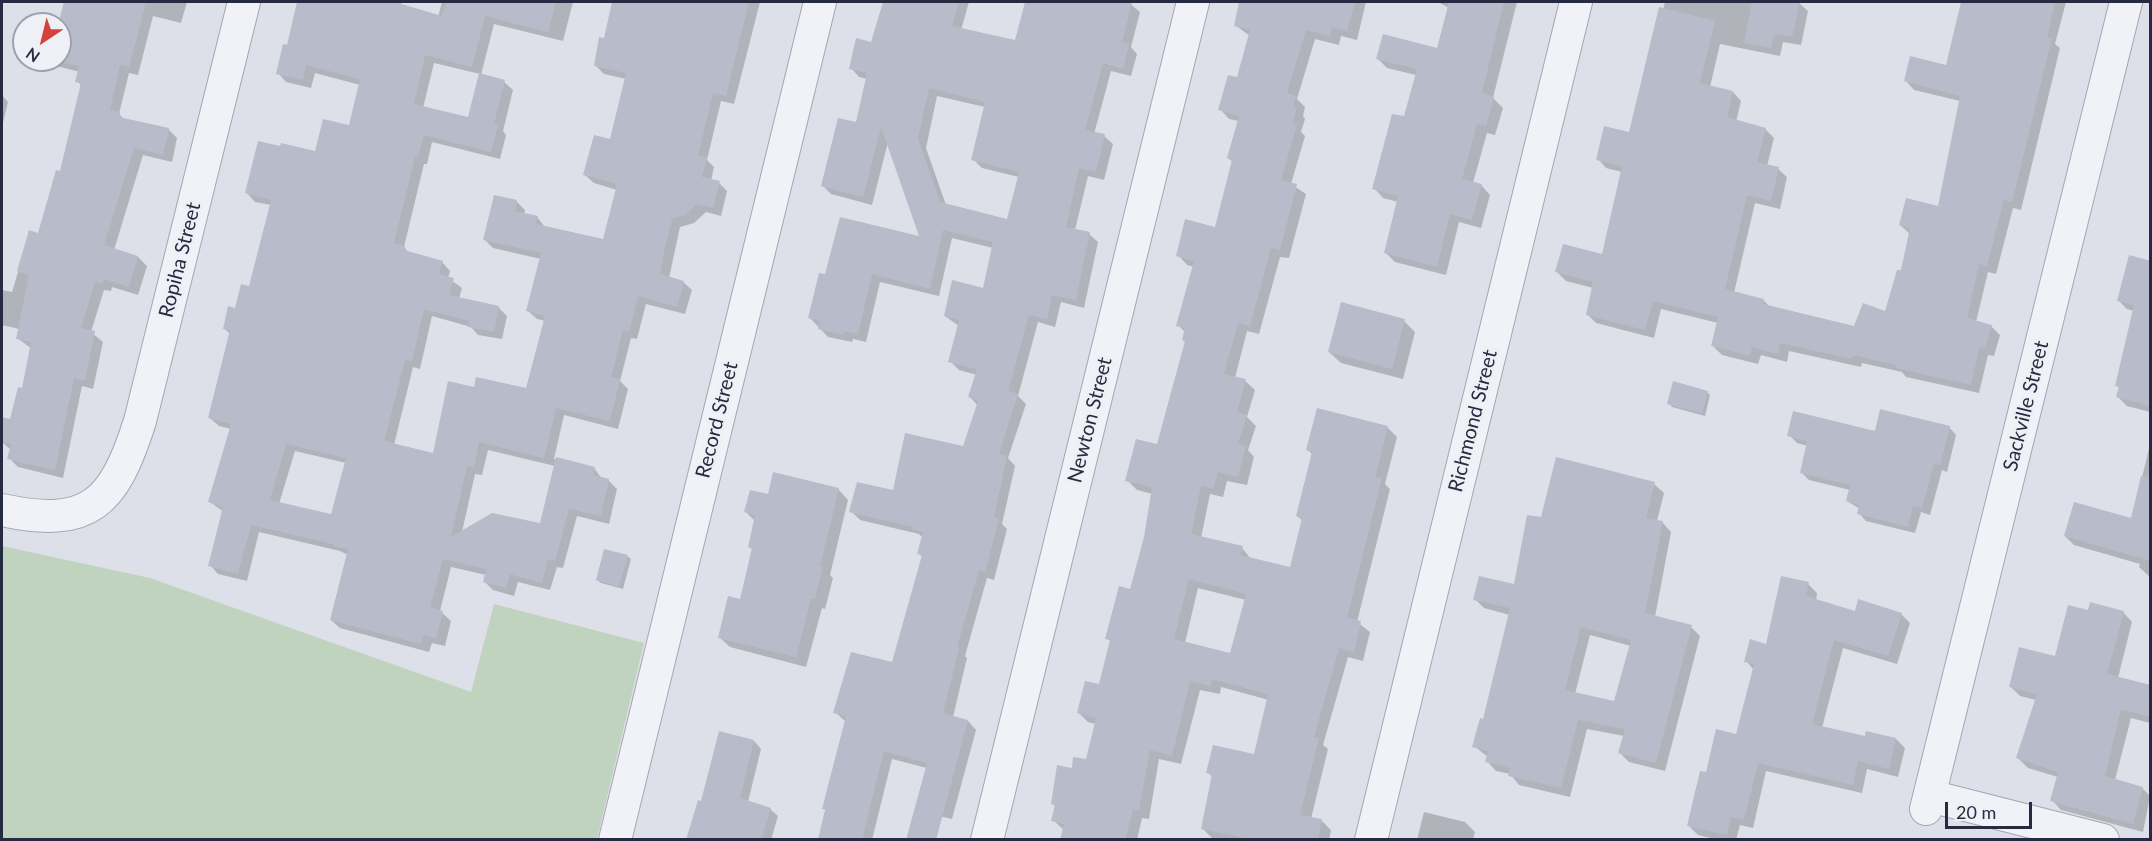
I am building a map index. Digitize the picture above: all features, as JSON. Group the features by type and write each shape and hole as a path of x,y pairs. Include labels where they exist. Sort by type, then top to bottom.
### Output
{"street":[{"name":"Ropiha Street","path":"2,510 36,518 66,516 90,505 110,489 126,464 140,421 244,2"},
{"name":"Record Street","path":"615,840 820,2"},
{"name":"Newton Street","path":"987,840 1193,2"},
{"name":"Richmond Street","path":"1371,840 1576,2"},
{"name":"Sackville Street","path":"2103,840 1928,803 2126,2"}],"green space":[{"path":"2,546 150,578 471,692 494,604 644,643 597,839 2,839"}],"building":[{"path":"64,2 146,2 129,67 120,65 110,110 120,112 119,117 169,128 163,155 134,148 104,245 138,256 129,287 104,279 102,284 95,282 81,328 95,331 85,381 74,378 55,470 7,459 11,444 2,442 2,417 10,419 18,387 22,388 31,342 16,339 29,275 17,271 29,230 38,233 56,170 60,171 81,83 75,82 79,66 72,65 72,12 61,12"},
{"path":"297,2 395,2 442,16 446,2 556,2 548,32 485,16 472,67 425,55 414,104 468,117 479,73 505,80 494,124 498,125 491,152 424,135 418,157 415,156 394,243 405,246 404,250 443,261 439,274 454,278 449,295 499,306 494,332 468,327 469,321 424,309 412,361 405,360 384,441 433,453 448,381 474,387 476,377 526,388 545,316 526,311 541,253 483,240 494,195 517,200 515,211 538,216 536,224 603,239 617,184 583,175 594,135 610,139 626,73 594,66 599,37 604,38 612,2 749,2 726,96 713,93 698,155 707,157 702,177 720,181 713,208 697,204 685,215 672,219 663,256 660,274 684,281 677,307 638,296 629,332 623,330 611,377 620,379 610,421 556,408 544,458 479,442 474,467 467,466 451,537 492,513 540,523 556,457 595,467 593,475 609,479 601,516 569,509 555,561 548,559 542,583 510,574 506,588 483,582 486,569 443,559 430,607 443,611 436,638 423,635 421,644 330,620 348,549 251,525 238,574 208,566 223,507 208,502 231,424 208,418 230,330 223,329 228,306 235,308 241,284 249,286 271,200 245,193 258,141 280,146 281,143 315,151 323,119 349,125 360,79 306,65 303,80 276,74 283,44 287,45","holes":["286,444 346,458 331,514 270,500"]},
{"path":"883,2 959,2 952,26 1015,40 1025,2 1132,2 1122,42 1129,44 1123,69 1103,63 1085,130 1105,134 1096,172 1079,168 1066,227 1090,232 1076,300 1052,295 1047,319 1029,315 1008,391 1018,394 999,454 1007,456 994,517 999,519 985,572 979,570 957,647 959,648 943,713 968,720 936,840 906,840 927,763 884,751 862,840 818,840 826,810 822,809 846,716 833,713 851,652 892,662 922,555 917,554 923,532 912,529 913,527 849,512 857,482 893,490 905,433 963,446 978,401 968,397 977,369 948,362 959,320 944,316 952,280 983,288 993,242 943,230 930,289 872,274 858,334 844,331 843,335 818,329 820,321 808,318 819,273 825,274 840,217 919,236 881,127 863,197 821,186 838,118 856,122 867,73 849,69 856,38 871,42","holes":["929,88 985,102 971,160 1019,172 1007,219 940,202 918,138"]},
{"path":"1239,2 1355,2 1347,31 1332,28 1330,36 1306,30 1287,93 1296,96 1293,107 1297,108 1292,124 1297,125 1281,180 1297,184 1280,250 1271,248 1250,326 1238,323 1224,374 1246,379 1237,412 1247,415 1238,444 1246,446 1238,477 1218,472 1213,489 1201,485 1191,534 1243,546 1240,555 1290,567 1302,518 1296,516 1312,452 1306,450 1317,408 1388,426 1375,477 1382,478 1347,618 1361,621 1354,652 1339,648 1314,737 1319,738 1300,815 1322,819 1318,840 1255,840 1201,829 1212,774 1206,773 1213,745 1254,754 1268,694 1212,679 1210,686 1190,681 1172,756 1150,750 1139,810 1133,809 1125,840 1060,840 1064,824 1051,821 1055,805 1051,804 1057,765 1072,768 1073,757 1086,759 1096,718 1077,713 1085,681 1099,684 1110,640 1105,639 1119,586 1130,589 1144,537 1152,487 1125,481 1136,439 1157,444 1185,341 1182,340 1185,328 1176,326 1194,261 1176,256 1185,219 1215,227 1232,160 1227,158 1239,116 1218,110 1228,75 1237,77 1250,30 1234,26","holes":["1189,579 1246,594 1230,653 1174,639"]},
{"path":"1449,2 1504,2 1482,93 1494,97 1486,126 1477,124 1462,179 1482,184 1472,220 1450,214 1437,267 1384,253 1398,196 1372,189 1392,114 1404,116 1417,69 1376,59 1383,34 1437,48"},
{"path":"1752,2 1800,2 1792,37 1774,34 1771,48 1744,43"},
{"path":"1961,2 2055,2 2047,37 2052,38 2012,202 2004,200 1987,266 1979,264 1967,318 1992,325 1985,348 1979,347 1971,385 1896,368 1896,365 1853,355 1852,359 1780,343 1778,354 1752,347 1750,356 1711,346 1718,317 1653,301 1645,330 1586,315 1593,282 1555,272 1563,244 1602,254 1622,166 1596,160 1604,126 1629,132 1659,7 1715,21 1700,83 1733,91 1727,117 1766,128 1757,162 1779,167 1771,201 1747,195 1725,289 1764,299 1763,304 1854,326 1863,303 1885,311 1897,270 1901,270 1910,228 1899,225 1906,198 1938,206 1960,96 1904,81 1910,56 1946,65"},
{"path":"2129,255 2151,261 2151,406 2116,397 2119,387 2115,386 2134,305 2117,301"},
{"path":"1341,302 1405,319 1392,369 1328,352"},
{"path":"1673,381 1708,391 1702,413 1667,404"},
{"path":"1880,409 1950,426 1940,465 1934,464 1922,508 1913,506 1908,527 1857,514 1859,505 1846,501 1850,485 1800,473 1807,441 1787,436 1793,411 1875,431"},
{"path":"1556,457 1655,482 1646,518 1663,521 1645,613 1692,625 1656,763 1618,753 1625,729 1578,720 1561,788 1508,776 1510,768 1485,762 1488,751 1472,747 1480,718 1483,719 1510,608 1473,600 1479,576 1514,584 1527,515 1541,517","holes":["1581,627 1631,640 1614,701 1565,690"]},
{"path":"773,472 839,488 820,566 823,566 815,599 811,598 796,657 718,638 728,596 740,599 752,548 748,547 755,515 744,512 750,490 768,494"},
{"path":"2141,476 2151,477 2151,561 2064,536 2074,502 2131,518"},
{"path":"604,549 628,555 619,587 596,580"},
{"path":"1781,576 1809,582 1806,596 1855,611 1858,599 1902,613 1888,656 1834,640 1812,724 1865,736 1866,731 1896,738 1889,769 1858,761 1853,785 1758,763 1744,820 1731,817 1727,835 1687,826 1700,771 1706,772 1716,729 1736,734 1754,664 1744,662 1750,639 1766,644"},
{"path":"2090,602 2124,611 2107,674 2151,685 2151,717 2121,709 2105,776 2143,787 2133,824 2050,801 2058,772 2016,758 2037,694 2009,687 2019,647 2055,656 2068,605 2088,610"},
{"path":"719,731 754,740 740,798 771,808 761,840 686,840 698,800 701,801"}]}
